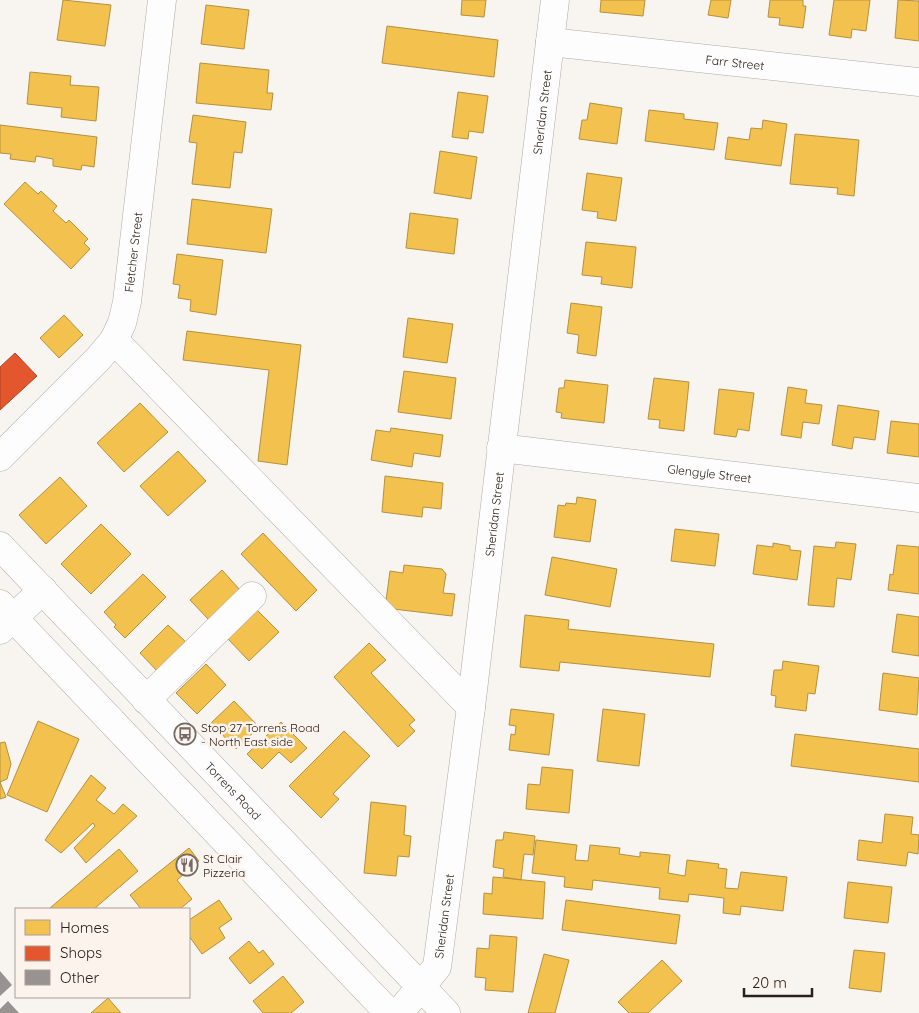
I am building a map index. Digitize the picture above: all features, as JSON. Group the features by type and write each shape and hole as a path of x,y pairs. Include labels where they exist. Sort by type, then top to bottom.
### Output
{"street":[{"name":"Fletcher Street","path":"0,458 98,359 114,340 122,323 127,302 162,0"},
{"name":"Sheridan Street","path":"398,1013 438,967 471,707 500,448 555,0"},
{"name":"Farr Street","path":"550,42 919,82"},
{"path":"114,340 471,707"},
{"name":"Glengyle Street","path":"500,448 919,498"},
{"name":"Torrens Road","path":"0,546 446,1013"},
{"path":"43,590 4,617 390,1013"},
{"path":"146,700 252,596"}],"building: Homes":[{"path":"63,0 111,5 105,46 57,40"},
{"path":"462,0 486,0 484,17 461,15"},
{"path":"601,0 645,0 643,16 600,12"},
{"path":"711,0 731,0 728,18 708,15"},
{"path":"770,0 803,0 803,6 806,6 803,28 779,25 780,18 768,17"},
{"path":"834,0 870,0 866,31 852,29 851,38 829,35"},
{"path":"898,0 919,1 919,41 895,38"},
{"path":"206,5 249,10 244,49 201,44"},
{"path":"387,26 498,40 494,77 382,63"},
{"path":"200,63 269,70 267,93 273,93 271,110 196,103"},
{"path":"30,72 71,76 70,85 99,87 96,121 61,117 62,108 27,104"},
{"path":"458,92 488,96 483,133 469,131 468,139 452,137"},
{"path":"590,103 622,108 617,144 579,139 582,120 587,120"},
{"path":"649,110 684,114 684,119 718,123 714,150 645,141"},
{"path":"193,115 246,122 242,153 234,152 230,188 192,184 197,143 189,142"},
{"path":"763,120 787,124 781,166 725,159 728,137 749,140 751,128 762,129"},
{"path":"0,125 97,137 94,167 82,165 81,170 53,166 53,159 36,156 35,162 10,159 11,154 0,153"},
{"path":"795,134 859,140 854,196 837,194 838,188 790,184"},
{"path":"440,151 477,157 471,199 434,193"},
{"path":"587,173 622,178 616,221 597,218 598,212 582,210"},
{"path":"25,182 38,194 41,191 57,206 53,211 66,223 69,220 88,239 84,243 90,249 71,269 4,204"},
{"path":"192,199 272,209 266,253 187,244"},
{"path":"410,213 458,219 454,254 406,248"},
{"path":"586,242 636,247 632,288 601,284 602,277 582,275"},
{"path":"177,254 223,260 216,315 190,311 191,300 178,298 180,285 173,284"},
{"path":"571,303 602,307 596,356 577,353 579,335 567,333"},
{"path":"64,315 83,335 59,358 40,338"},
{"path":"408,318 453,324 447,363 403,357"},
{"path":"187,331 301,345 287,465 258,461 269,370 183,360"},
{"path":"404,371 456,378 451,419 398,412"},
{"path":"654,378 689,382 684,431 659,428 660,420 648,419"},
{"path":"565,380 608,385 604,423 561,418 562,413 556,412 559,388 564,388"},
{"path":"788,387 807,390 805,403 822,405 819,424 803,422 801,438 781,435"},
{"path":"719,389 754,393 749,431 738,429 736,437 714,434"},
{"path":"140,403 168,432 124,472 97,443"},
{"path":"838,405 879,411 875,440 854,437 852,449 832,445"},
{"path":"891,421 919,424 919,457 887,453"},
{"path":"391,428 443,435 440,457 414,453 412,467 371,460 376,430 390,432"},
{"path":"178,451 206,481 168,516 140,486"},
{"path":"385,476 443,483 441,509 423,507 422,517 382,512"},
{"path":"60,477 87,506 46,544 19,515"},
{"path":"577,497 596,500 590,542 554,537 558,505 565,506 566,503 576,504"},
{"path":"101,524 131,554 91,594 61,564"},
{"path":"675,529 719,534 715,566 671,561"},
{"path":"263,533 317,590 296,611 241,554"},
{"path":"836,542 856,544 851,580 837,578 834,607 808,605 814,546 835,548"},
{"path":"773,543 790,546 790,550 801,551 797,580 753,574 757,545 773,547"},
{"path":"897,545 919,547 919,594 888,590 890,574 893,575"},
{"path":"552,557 617,569 610,607 545,595"},
{"path":"404,565 442,569 446,574 443,593 455,594 452,616 385,608 390,571 403,573"},
{"path":"222,570 240,590 209,620 190,600"},
{"path":"143,574 166,597 125,638 114,627 116,625 104,612"},
{"path":"257,610 279,632 249,661 228,639"},
{"path":"897,614 919,617 919,656 892,652"},
{"path":"525,615 569,620 568,629 714,644 710,677 560,662 559,671 520,667"},
{"path":"168,625 188,644 159,673 140,653"},
{"path":"369,643 386,660 371,673 415,720 409,725 415,731 398,747 334,677"},
{"path":"783,661 819,666 815,694 808,693 806,711 775,707 776,696 771,695 774,670 782,670"},
{"path":"206,664 226,685 197,714 176,693"},
{"path":"883,673 919,678 917,715 879,710"},
{"path":"234,701 259,727 236,749 211,723"},
{"path":"511,709 554,714 549,755 509,750 511,734 515,735 516,726 509,725"},
{"path":"603,709 645,714 639,766 597,761"},
{"path":"38,721 79,739 47,812 7,795"},
{"path":"281,722 307,748 291,763 279,752 262,769 247,754"},
{"path":"344,731 370,756 333,794 339,799 321,818 289,786"},
{"path":"795,734 919,749 919,782 791,766"},
{"path":"5,742 11,764 7,779 0,782 0,743"},
{"path":"542,767 573,770 569,813 526,809 528,784 540,785"},
{"path":"91,775 106,788 96,800 114,814 123,804 137,816 86,863 74,848 95,826 93,823 61,853 45,840"},
{"path":"0,782 6,797 0,799"},
{"path":"371,802 406,806 404,835 411,836 409,857 398,856 396,876 364,873"},
{"path":"885,814 913,817 911,834 919,835 918,854 908,852 906,866 857,860 859,840 882,843"},
{"path":"504,832 535,836 533,855 524,854 521,880 503,877 504,869 493,867 496,840 503,840"},
{"path":"536,840 577,845 575,860 588,861 590,845 620,848 619,854 640,857 640,852 670,855 668,873 685,876 687,860 719,864 718,868 727,869 725,888 738,889 741,872 787,877 783,911 741,906 740,915 723,913 724,898 689,894 688,902 659,899 660,888 593,880 592,890 564,887 565,877 532,873"},
{"path":"189,848 199,861 177,880 192,899 181,908 140,908 130,895"},
{"path":"119,849 138,871 95,908 50,908"},
{"path":"493,877 545,882 543,919 483,914 484,893 492,894"},
{"path":"848,882 892,887 888,923 844,918"},
{"path":"219,900 232,919 219,928 225,938 202,954 190,937 190,919"},
{"path":"566,900 680,915 676,944 562,930"},
{"path":"490,935 517,937 513,992 485,990 486,978 475,977 477,948 489,949"},
{"path":"249,941 259,953 263,950 274,964 250,984 229,958"},
{"path":"854,950 885,953 881,992 849,988"},
{"path":"544,954 569,960 555,1013 528,1013"},
{"path":"662,960 682,981 648,1013 629,1013 618,1002"},
{"path":"283,976 304,1002 291,1013 263,1013 253,1001"},
{"path":"108,998 121,1013 91,1013"}],"building: Shops":[{"path":"15,353 37,376 0,410 0,367"}],"building: Other":[{"path":"0,971 12,985 0,996"},
{"path":"8,1001 19,1013 0,1013 0,1009"}],"place":[{"name":"Stop 27 Torrens Road - North East side","path":"185,734"},
{"name":"St Clair Pizzeria","path":"187,865"}]}
